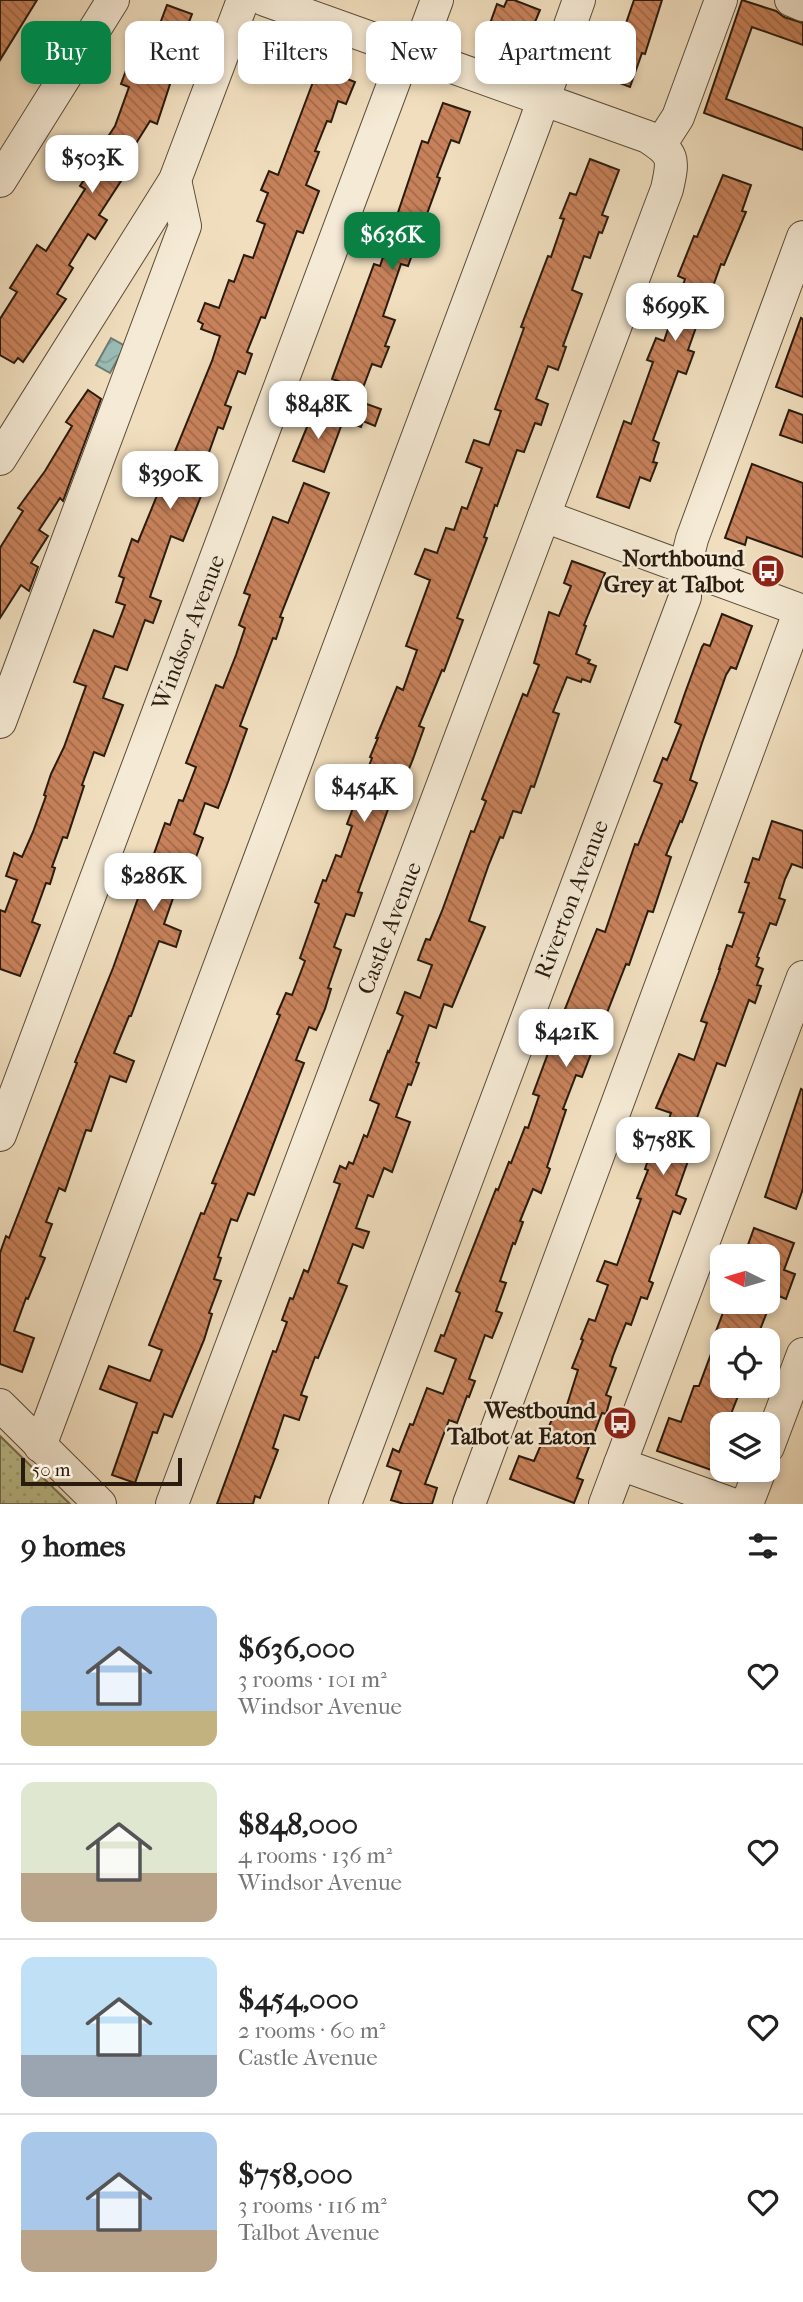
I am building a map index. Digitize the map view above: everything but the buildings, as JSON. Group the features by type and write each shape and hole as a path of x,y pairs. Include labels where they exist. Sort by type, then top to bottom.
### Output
{"street":[{"path":"0,181 113,0"},
{"path":"0,459 175,180 243,0"},
{"name":"Windsor Avenue","path":"427,21 437,0"},
{"path":"40,1446 579,0"},
{"path":"461,70 648,137 665,150 721,0"},
{"path":"791,0 803,5"},
{"path":"285,4 366,35"},
{"name":"Windsor Avenue","path":"0,1135 400,84"},
{"name":"Castle Avenue","path":"172,1504 667,188 671,168 665,150"},
{"path":"0,722 185,226 175,180"},
{"name":"Riverton Avenue","path":"345,1504 685,597 685,568 692,539 803,237"},
{"path":"112,281 143,281 152,286 157,300"},
{"path":"469,1504 802,611 544,516"},
{"path":"605,1504 803,977"},
{"path":"780,1415 803,1354"},
{"path":"0,1405 100,1504"},
{"path":"620,1464 732,1504"},
{"path":"747,1504 755,1482"}],"green space":[{"path":"0,1436 70,1504 0,1504"}],"water":[{"path":"111,338 125,346 110,373 96,365"}],"place":[{"name":"Northbound Grey at Talbot","path":"768,571"},
{"name":"Westbound Talbot at Eaton","path":"620,1423"}]}
